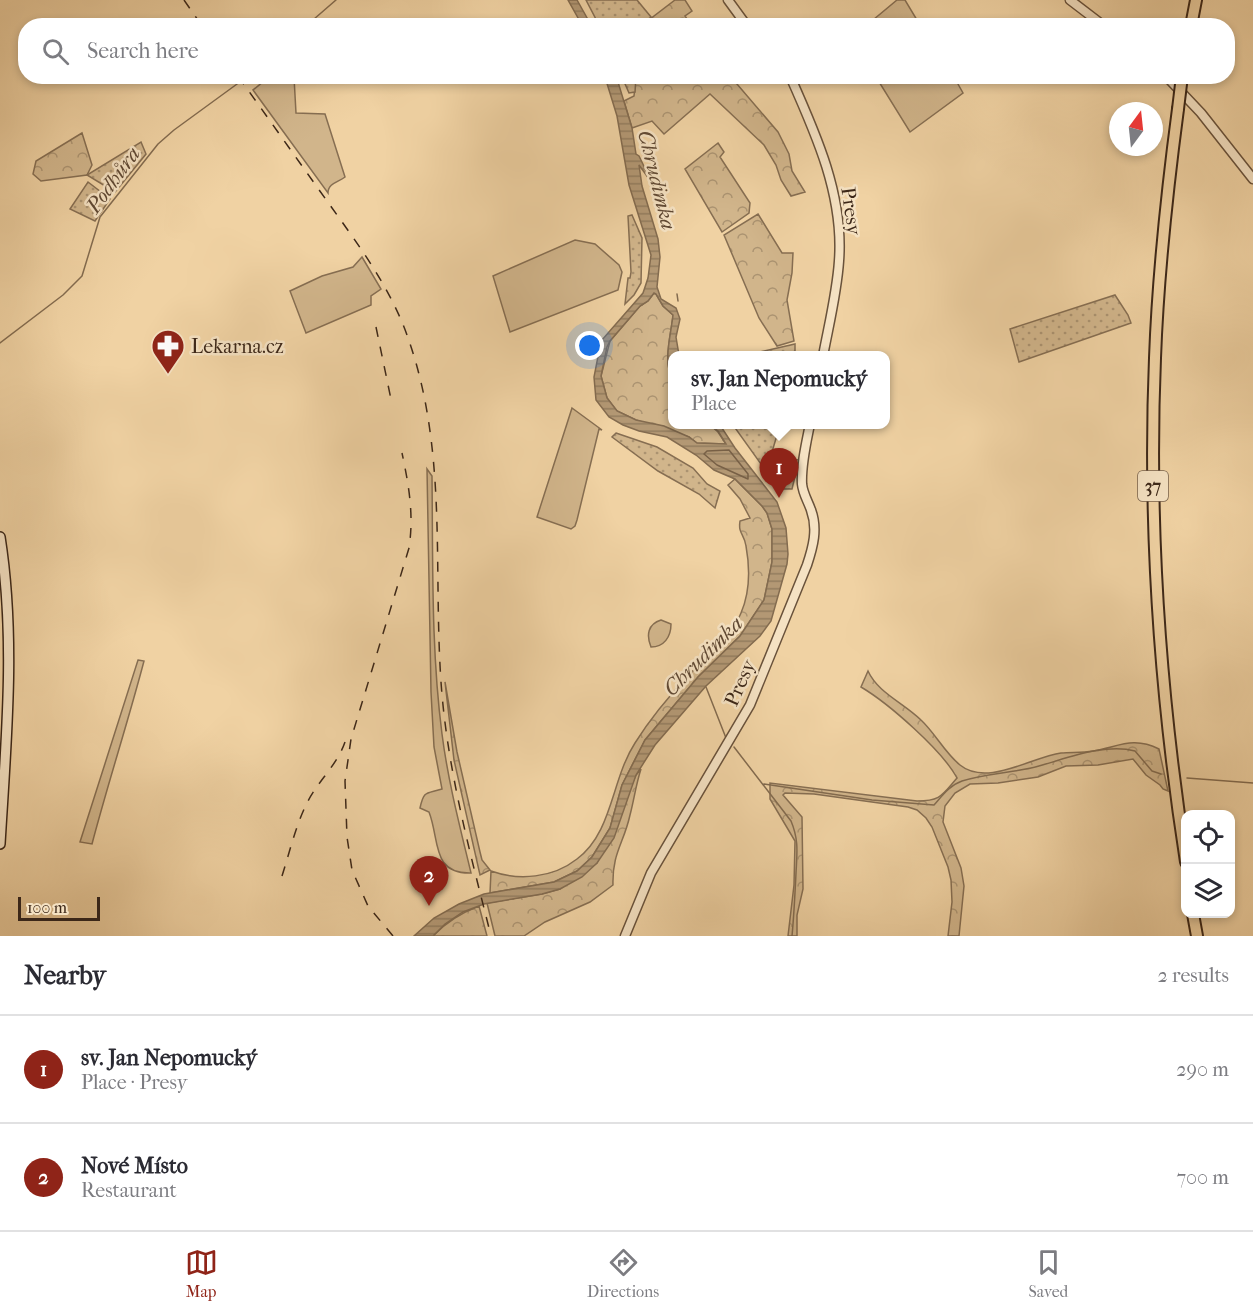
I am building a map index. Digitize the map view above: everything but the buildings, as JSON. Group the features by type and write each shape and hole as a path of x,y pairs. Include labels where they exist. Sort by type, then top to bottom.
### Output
{"main road":[{"path":"1193,18 1196,0"},
{"name":"37","path":"1181,84 1166,209 1157,314 1153,462 1161,650 1181,831"},
{"path":"0,537 8,615 9,665 0,844"},
{"path":"1194,918 1197,936"}],"street":[{"path":"728,0 741,18"},
{"path":"1070,0 1094,18"},
{"name":"Presy","path":"793,84 826,164 836,211 839,262 824,351"},
{"path":"1174,84 1201,113 1250,176"},
{"name":"Presy","path":"625,936 651,873 750,705 807,565 814,529 811,510 802,486 809,429"}],"green space":[{"path":"586,0 637,0 651,17 650,18 595,18"},
{"path":"675,0 685,0 692,11 685,16 686,18 651,18"},
{"path":"897,0 905,0 916,18 875,18"},
{"path":"260,84 294,84 296,113 325,114 345,177 332,185 328,193 253,90"},
{"path":"625,84 636,84 635,92 629,93"},
{"path":"635,84 737,84 778,132 789,154 792,171 805,192 791,196 764,145 710,94 664,134 652,121 632,128 624,101 634,96"},
{"path":"880,84 958,84 963,93 910,132"},
{"path":"82,133 92,165 87,175 41,181 33,174 36,161"},
{"path":"141,142 146,154 115,192 87,175"},
{"path":"718,143 724,152 720,157 750,203 749,213 722,232 685,169"},
{"path":"88,182 110,199 95,221 70,209"},
{"path":"758,214 782,253 793,253 787,300 794,341 777,346 759,318 724,235"},
{"path":"632,215 642,238 641,283 625,304 628,278 631,272 628,216"},
{"path":"575,240 595,244 619,265 622,272 618,290 510,332 493,276"},
{"path":"362,257 381,289 371,296 371,305 306,333 290,291 322,276 353,267"},
{"path":"654,293 656,294 663,306 673,315 668,351 668,429 715,429 726,444 697,443 689,437 636,420 617,411 607,398 601,376 610,341 640,306"},
{"path":"1115,295 1131,323 1019,362 1010,329"},
{"path":"795,344 795,351 764,351"},
{"path":"572,408 602,430 599,429 577,520 571,529 537,517"},
{"path":"736,429 779,429 772,452 781,457 799,460 792,489 782,489 776,485"},
{"path":"616,433 657,447 693,468 707,484 720,491 715,508 699,494 658,471 612,437"},
{"path":"427,469 432,476 433,605 438,702 448,769 471,873 458,872 443,862 429,812 420,808 424,795 442,789 434,747 431,692"},
{"path":"735,479 762,506 772,529 772,562 764,600 740,636 698,677 645,740 622,785 610,828 592,857 577,871 554,882 490,893 491,871 524,877 547,874 568,865 589,848 605,820 621,773 635,743 667,699 725,639 737,622 746,597 749,571 740,521 750,518 740,499 728,485"},
{"path":"661,620 671,624 670,633 663,643 651,647 649,630 653,624"},
{"path":"138,660 144,661 92,844 80,842"},
{"path":"868,671 878,686 914,714 960,765 971,771 996,772 1061,753 1089,752 1141,743 1159,749 1168,791 1146,775 1133,759 1098,765 1066,766 1038,777 998,783 970,784 955,793 945,806 943,822 961,868 964,886 959,936 948,936 952,902 948,867 932,827 917,810 814,794 785,793 783,795 802,817 803,889 797,915 797,936 788,936 794,885 795,841 770,799 770,783 917,801 931,800 940,796 957,778 939,754 914,728 861,687"},
{"path":"445,682 457,752 480,852 482,860 490,870 480,875 454,760"},
{"path":"641,769 628,825 614,864 613,885 590,902 545,922 524,936 495,936 487,903 560,889 597,863 636,775"},
{"path":"479,906 487,936 433,936 455,918"}],"water":[{"path":"568,0 577,0 587,18 578,18"},
{"path":"607,84 618,84 632,128 636,154 652,183 639,165 642,186 658,239 660,257 657,287 661,299 676,308 680,319 676,337 678,351 668,351 673,315 654,293 640,306 607,347 601,376 607,398 617,411 636,420 664,426 697,443 726,444 715,429 723,429 777,502 786,528 787,564 771,621 760,636 706,686 655,745 636,775 614,838 597,863 582,877 560,889 484,904 463,912 445,924 433,936 414,936 434,918 459,904 484,894 554,882 577,871 592,857 610,828 622,785 645,740 698,677 740,636 764,600 772,562 772,529 762,506 735,479 714,470 696,455 667,437 623,425 609,417 596,400 594,377 601,341 643,293 648,278 651,255 629,185 617,116"}],"waterway":[{"name":"Podhůra","path":"315,18 336,0"},
{"name":"Podhůra","path":"0,343 63,295 82,276 100,217 158,144 237,84"},
{"path":"677,294 678,301"},
{"path":"706,687 726,738"},
{"path":"734,747 794,828 797,853 792,936"},
{"path":"764,784 872,800 934,805 950,788 962,781 1031,768 1109,749 1135,751 1152,771 1161,774"},
{"path":"1187,778 1253,783"}],"railway":[{"path":"184,0 196,18"},
{"path":"244,84 372,265 400,317 420,378 434,464 441,682 448,747 460,810 491,936"},
{"path":"376,327 392,404"},
{"path":"393,936 368,906 352,870 347,837 345,781 351,739 409,548 410,500 402,453"},
{"path":"282,876 304,810 312,793 337,758 345,742"}],"place":[{"name":"Lekarna.cz","path":"168,375"},
{"name":"sv. Jan Nepomucký","path":"779,498"},
{"name":"Nové Místo","path":"429,906"}],"water label":[{"name":"Chrudimka","path":"657,180"},
{"name":"Chrudimka","path":"703,656"}]}
